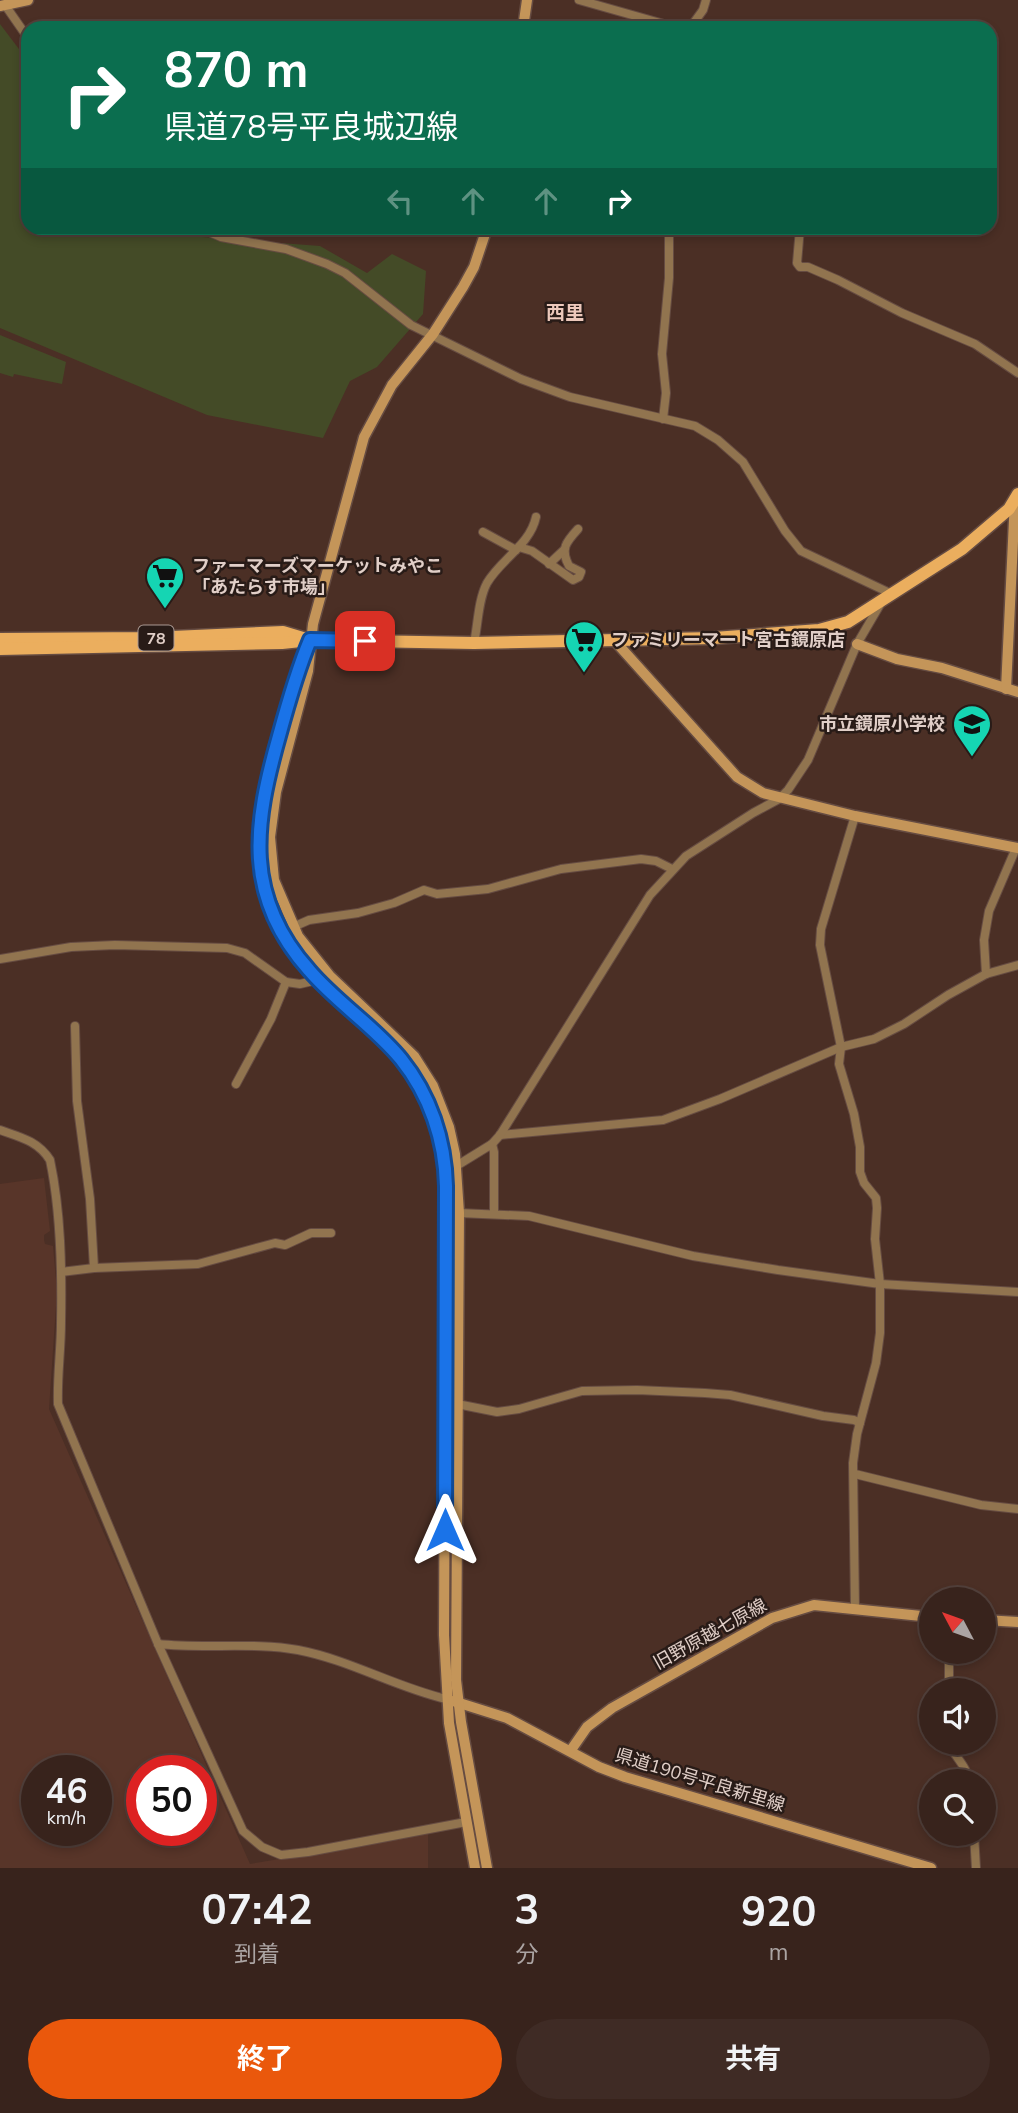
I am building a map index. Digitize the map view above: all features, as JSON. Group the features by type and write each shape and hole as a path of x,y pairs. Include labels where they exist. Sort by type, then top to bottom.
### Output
{"main road":[{"path":"3,5 28,0"},
{"path":"524,21 527,0"},
{"path":"475,1868 446,1699 444,1635 451,1169 449,1127 440,1100 414,1056 318,964 293,927 274,880 270,837 276,792 308,671 310,640 364,437 392,385 433,334 474,267 485,235"},
{"path":"1006,689 1017,496"},
{"name":"78","path":"0,649 282,643 310,640 474,643 714,638 809,631 848,622 962,549 1009,509 1017,496"},
{"name":"78","path":"0,639 150,638 283,632 310,640"},
{"path":"310,640 296,671 271,762 260,820 260,869 276,923 290,945 317,980 387,1044 414,1077 426,1098 451,1169 459,1213 458,1702 487,1868"},
{"path":"614,640 737,777 763,793 855,816 1017,848"},
{"path":"857,644 897,659 942,668 1018,692"},
{"name":"旧野原越七原線","path":"571,1750 587,1727 612,1708 772,1618 814,1605 919,1616"},
{"path":"996,1621 1018,1622"},
{"name":"県道190号平良新里線","path":"446,1699 507,1718 599,1767 637,1782 931,1868"}],"street":[{"path":"579,0 653,21"},
{"path":"695,21 706,0"},
{"path":"3,5 21,29"},
{"path":"216,235 286,249 327,264 345,273 411,325 551,391 695,426 718,440 743,463 785,531 801,551 887,597 857,644 808,760 788,790 779,799 686,856 672,869 650,895 500,1135 492,1144 451,1169"},
{"path":"663,419 666,393 662,354 669,278 669,235"},
{"path":"799,235 797,263 800,267 838,279 902,313 975,344 1018,373"},
{"path":"474,643 483,594 488,582 533,530 536,516"},
{"path":"483,533 517,548 532,551 573,580 579,578 581,572 569,566 564,550 565,544 578,529"},
{"path":"549,564 564,550"},
{"path":"855,816 821,929 820,945 841,1047 839,1064 854,1114 860,1147 860,1172 864,1183 876,1198 875,1239 880,1284 878,1348 856,1443 855,1609"},
{"path":"986,974 984,940 989,911 1017,848"},
{"path":"293,927 309,920 358,913 394,903 424,890 436,894 488,889 561,869 641,859 656,861 672,869"},
{"path":"0,959 71,947 227,947 245,953 286,982 300,985 317,980"},
{"path":"500,1135 663,1120 720,1099 841,1047 874,1039 986,974 1018,965"},
{"path":"236,1084 271,1019 286,982"},
{"path":"75,1026 77,1101 90,1199 94,1268"},
{"path":"0,1130 32,1141 43,1148 50,1160 61,1272 58,1404 158,1644 243,1831 262,1847 281,1854 307,1852 466,1822"},
{"path":"492,1144 494,1213"},
{"path":"459,1213 529,1216 693,1256 880,1284 1018,1292"},
{"path":"61,1272 198,1264 275,1243 285,1245 311,1233 331,1233"},
{"path":"457,1404 497,1412 519,1409 582,1391 705,1393 730,1395 860,1423"},
{"path":"855,1474 981,1505 1018,1509"},
{"path":"158,1644 220,1648 283,1647 299,1650 353,1667 416,1692 446,1699"},
{"path":"975,1846 976,1868"}],"shaded area":[{"path":"44,1178 50,1231 44,1235 44,1240 45,1244 53,1246 57,1291 49,1409 202,1755 126,1755 126,1846 217,1846 217,1789 250,1864 428,1834 428,1868 0,1868 0,1184"}],"green space":[{"path":"0,24 21,52 21,235 199,235 320,246 367,273 392,254 426,271 423,314 377,367 350,381 323,438 207,415 0,328"},
{"path":"0,335 66,362 62,384 0,373"}],"place":[{"name":"ファーマーズマーケットみやこ 「あたらす市場」","path":"165,610"},
{"name":"ファミリーマート宮古鏡原店","path":"584,674"},
{"name":"市立鏡原小学校","path":"972,758"}],"district":[{"name":"西里","path":"565,312"}],"route":[{"path":"365,641 310,640 296,671 271,762 260,820 260,869 276,923 290,945 317,980 400,1058 426,1098 437,1127 446,1172 445,1530"}]}
